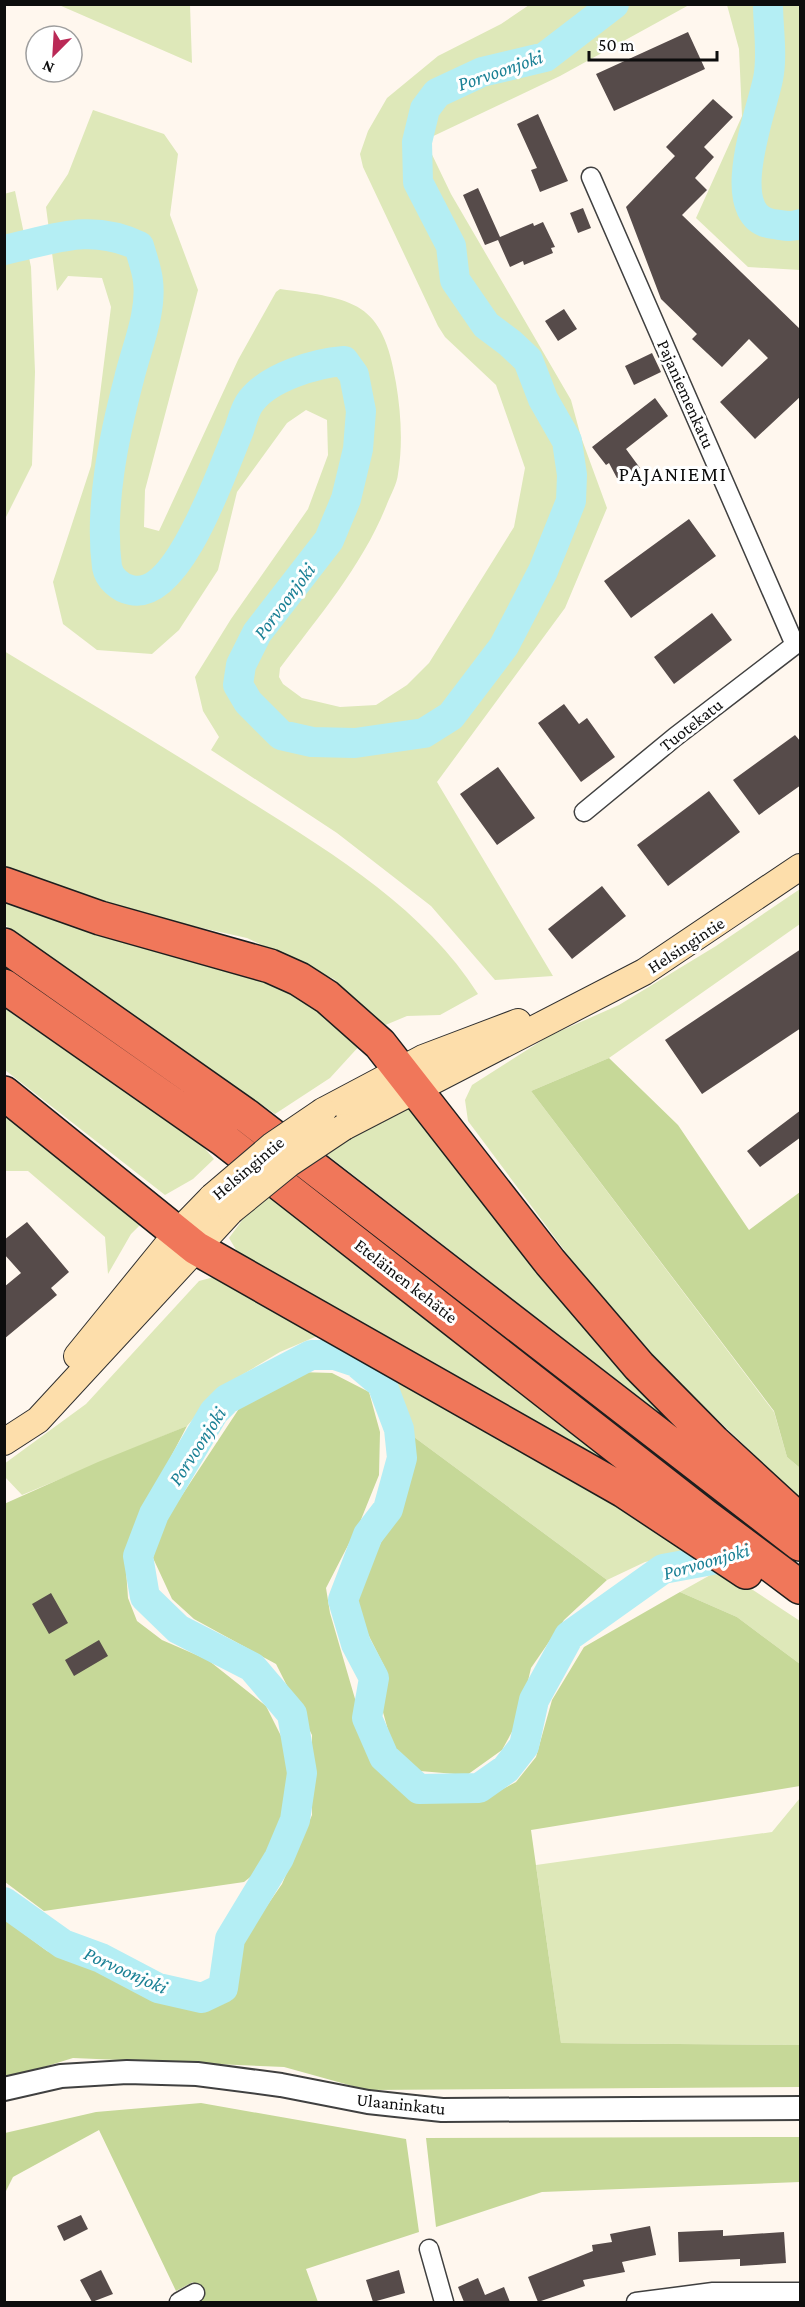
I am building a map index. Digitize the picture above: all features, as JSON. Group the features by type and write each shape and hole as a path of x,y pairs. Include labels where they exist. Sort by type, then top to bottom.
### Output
{"highway":[{"path":"4,884 100,918 270,966 327,997 365,1029 595,1316 745,1488 801,1521"},
{"name":"Eteläinen kehätie","path":"4,945 123,1026 265,1130 745,1488 801,1544"},
{"name":"Eteläinen kehätie","path":"4,986 224,1140 694,1523 796,1594"},
{"path":"4,1093 186,1241 624,1491 694,1523"}],"main road":[{"name":"Helsingintie","path":"7,1435 273,1145 323,1112 527,1034 565,1011 644,972 801,867"},
{"name":"Helsingintie","path":"221,1204 290,1163 344,1127 407,1079"}],"street":[{"name":"Pajaniemenkatu","path":"591,177 798,643"},
{"name":"Tuotekatu","path":"584,812 798,643"},
{"name":"Ulaaninkatu","path":"4,2089 61,2076 127,2072 197,2074 281,2085 368,2102 442,2109 801,2108"},
{"path":"429,2249 444,2302"},
{"path":"636,2302 713,2292 801,2292"}],"green space":[{"path":"59,5 190,5 192,63"},
{"path":"529,5 689,5 560,76 425,140 451,194 571,400 581,437 607,508 565,608 437,782 553,976 495,980 431,906 337,833 211,750 219,737 203,711 195,677 231,619 308,509 328,455 327,420 306,410 287,423 237,492 218,570 179,630 152,654 97,650 63,624 53,582 91,466 111,307 102,278 68,276 57,291 46,207 68,174 93,110 164,134 178,154 170,215 198,290 145,490 144,527 159,531 238,360 276,292 280,289 328,296 346,302 361,309 373,320 383,335 398,394 401,440 396,482 366,548 339,589 280,668 279,677 283,684 302,698 340,707 376,705 407,685 429,663 514,527 525,468 496,385 445,337 438,326 363,167 360,154 368,131 387,98 438,56 501,24"},
{"path":"727,5 800,5 800,270 748,267 696,218 742,116 739,49"},
{"path":"15,191 31,267 35,372 32,465 5,519 4,194"},
{"path":"4,651 186,761 342,861 403,908 431,935 456,963 478,994 440,1015 407,1016 383,1026 334,979 247,938 107,907 5,870"},
{"path":"800,889 800,924 609,1058 531,1091 774,1412 787,1457 800,1468 800,1495 798,1497 641,1346 582,1274 468,1121 465,1100 472,1085 549,1036 619,1005 716,946"},
{"path":"4,893 276,979 362,1043 330,1078 275,1114 5,925"},
{"path":"4,1008 199,1142 214,1159 193,1179 165,1195 5,1070"},
{"path":"609,1058 678,1125 749,1230 800,1192 800,1468 787,1457 774,1411 531,1091"},
{"path":"413,1101 667,1412 662,1415 326,1154 366,1126"},
{"path":"4,1108 145,1220 131,1234 108,1274 105,1237 28,1171 5,1171"},
{"path":"268,1192 606,1461 601,1467 238,1253 229,1238 252,1207"},
{"path":"214,1277 245,1288 322,1334 280,1352 220,1388 187,1426 22,1495 5,1477 4,1464 86,1404 199,1281"},
{"path":"374,1363 517,1440 689,1553 645,1562 607,1580 410,1434 398,1386"},
{"path":"299,1372 332,1373 369,1392 380,1432 379,1475 360,1522 326,1588 330,1613 374,1764 416,1802 484,1799 516,1782 536,1757 552,1700 584,1647 680,1592 737,1617 800,1664 800,1786 531,1830 561,2043 800,2045 800,2087 367,2090 284,2067 73,2058 5,2079 4,1919 47,1951 88,1967 152,2000 208,2011 236,1990 244,1939 282,1884 312,1815 312,1735 276,1664 194,1619 172,1599 153,1558 163,1524 248,1395"},
{"path":"187,1426 150,1497 125,1556 128,1598 137,1621 162,1640 208,1660 266,1706 285,1744 289,1796 264,1866 244,1882 44,1911 5,1882 4,1504"},
{"path":"410,1434 607,1580 564,1620 531,1668 519,1719 502,1750 467,1775 420,1771 393,1748 381,1705 387,1672 356,1610 359,1587 407,1490"},
{"path":"721,1569 800,1621 800,1664 737,1617 680,1592"},
{"path":"800,1798 800,2045 561,2043 536,1865 772,1832"},
{"path":"201,2103 406,2139 419,2232 306,2269 318,2302 201,2302 193,2282 176,2291 99,2130 13,2177 5,2193 5,2133 96,2112"},
{"path":"800,2137 800,2182 542,2192 436,2227 426,2138"}],"building":[{"path":"688,32 705,69 614,111 596,74"},
{"path":"713,99 733,117 704,147 714,157 695,178 707,190 682,215 801,330 801,396 755,439 720,402 768,358 749,339 722,367 692,339 697,334 661,299 626,207 675,156 666,147"},
{"path":"538,114 568,181 540,192 531,170 537,168 517,124"},
{"path":"478,188 500,237 533,223 534,226 543,222 555,247 551,248 553,253 524,265 523,261 510,267 498,240 485,245 463,195"},
{"path":"583,208 591,228 578,233 570,213"},
{"path":"564,309 577,329 558,341 545,321"},
{"path":"652,353 661,372 634,385 625,366"},
{"path":"655,398 668,416 626,449 640,468 618,480 609,463 606,465 592,447"},
{"path":"689,519 716,556 631,618 604,581"},
{"path":"712,613 732,640 674,684 654,657"},
{"path":"564,704 579,724 587,718 615,757 581,782 538,723"},
{"path":"795,735 801,742 801,785 759,815 733,780"},
{"path":"498,767 535,818 497,845 460,794"},
{"path":"709,791 740,832 668,886 637,845"},
{"path":"602,886 626,916 572,959 548,929"},
{"path":"801,949 801,1028 702,1094 665,1040"},
{"path":"801,1110 801,1137 760,1167 747,1151"},
{"path":"27,1222 69,1272 51,1288 57,1295 4,1339 4,1287 21,1273 4,1254 4,1240"},
{"path":"51,1593 68,1623 49,1634 32,1604"},
{"path":"99,1640 108,1656 74,1676 65,1660"},
{"path":"81,2215 88,2229 64,2241 57,2226"},
{"path":"650,2226 656,2255 622,2262 625,2272 583,2280 585,2286 538,2302 528,2277 593,2251 592,2245 612,2242 610,2234"},
{"path":"723,2230 723,2236 784,2232 786,2263 740,2266 740,2259 679,2262 678,2232"},
{"path":"101,2270 113,2294 92,2302 80,2280"},
{"path":"399,2270 405,2293 373,2302 366,2280"},
{"path":"478,2278 485,2295 504,2287 510,2302 464,2302 458,2287"}],"waterway":[{"name":"Porvoonjoki","path":"4,250 56,238 88,234 104,235 139,246 146,268 148,306 113,448 105,520 108,571 116,582 127,589 149,588 166,575 182,554 211,499 247,407 259,392 281,378 307,368 344,361 354,375 361,411 358,449 346,499 329,540 257,633 241,665 238,685 248,702 281,735 312,742 355,743 424,733 451,716 504,646 543,571 571,501 572,475 567,441 543,399 528,360 486,325 455,280 451,246 418,182 417,142 425,109 437,93 482,72 545,57 614,4"},
{"name":"Porvoonjoki","path":"768,4 769,70 748,161 749,203 757,217 773,224 790,226 800,224"},
{"name":"Porvoonjoki","path":"4,1902 63,1944 101,1958 158,1988 202,1998 223,1988 230,1939 279,1858 295,1820 302,1773 292,1714 252,1667 178,1629 145,1597 138,1556 154,1514 214,1412 227,1399 311,1355 335,1355 356,1362 382,1384 399,1429 402,1458 388,1509 368,1535 343,1600 356,1644 374,1678 367,1718 384,1757 419,1789 479,1788 506,1769 524,1746 534,1700 569,1636 663,1569 739,1555 776,1538 800,1520"}],"district":[{"name":"PAJANIEMI","path":"673,474"}]}
